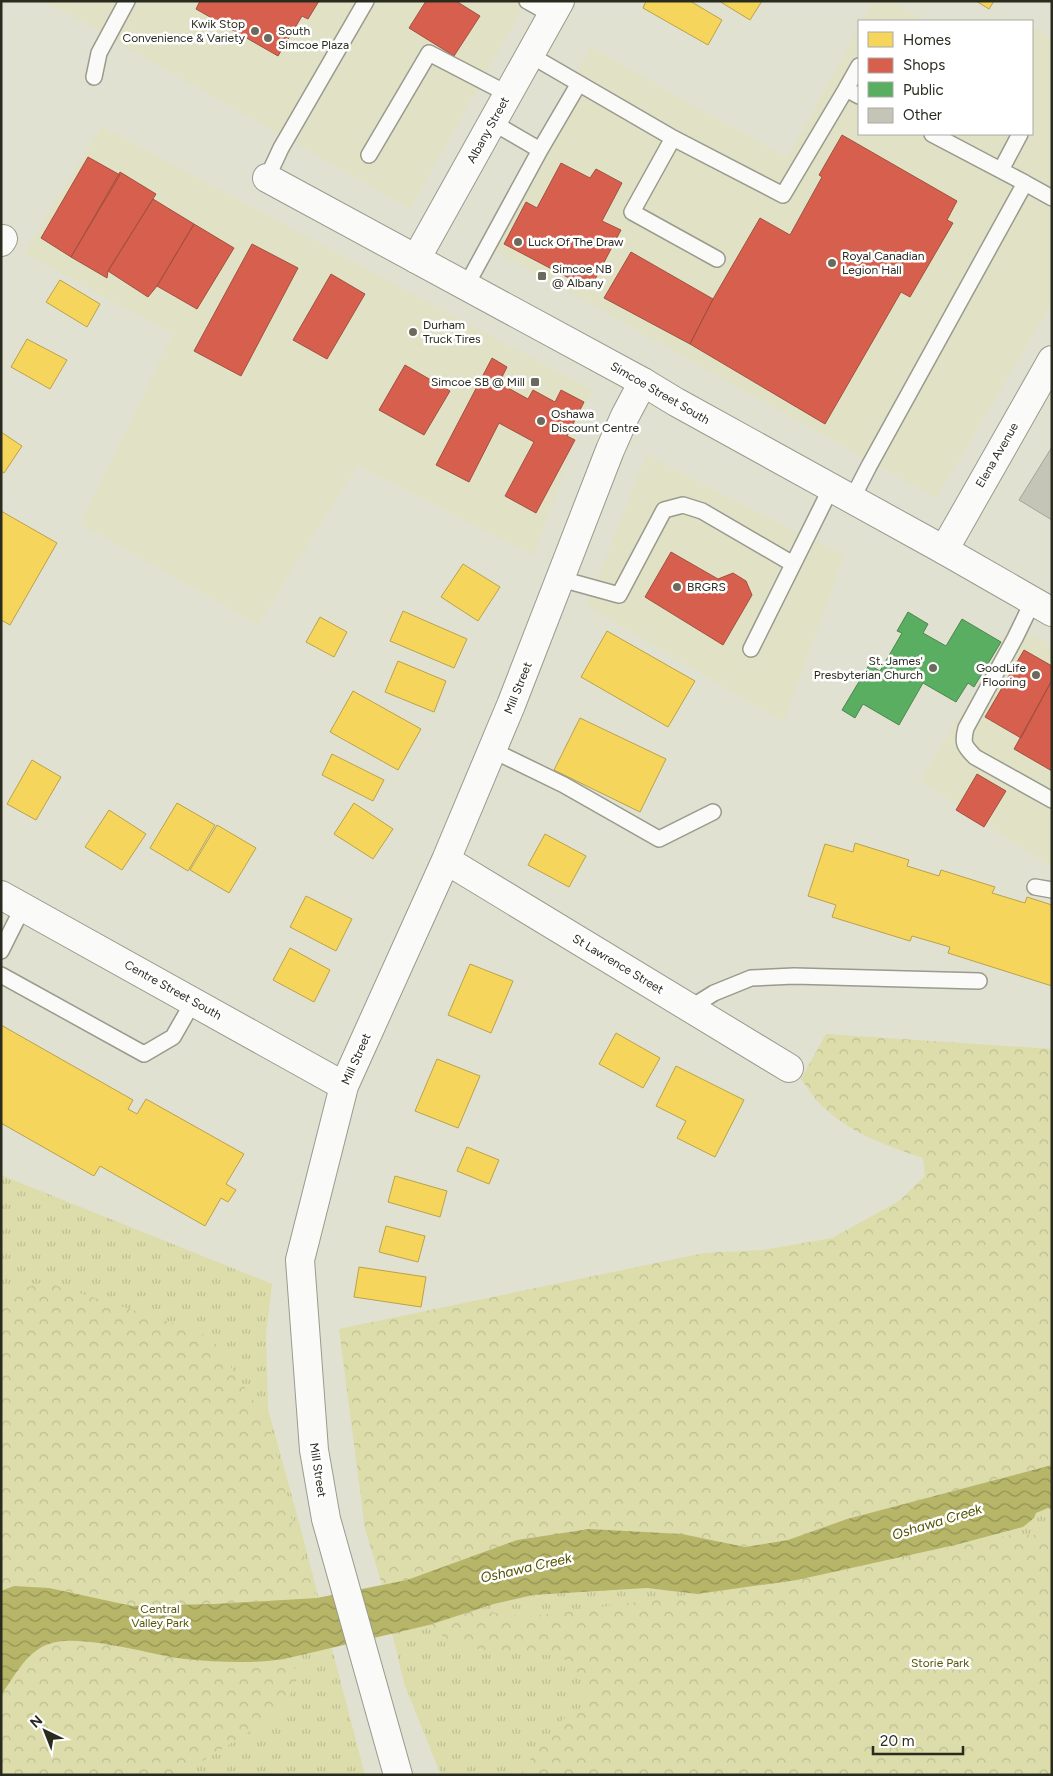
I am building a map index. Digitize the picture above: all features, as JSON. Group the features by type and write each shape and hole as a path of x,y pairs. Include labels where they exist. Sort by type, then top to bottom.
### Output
{"street":[{"name":"Albany Street","path":"416,259 556,8"},
{"name":"Simcoe Street South","path":"267,178 643,382 1042,606"},
{"name":"Elena Avenue","path":"944,550 1052,360"},
{"name":"Mill Street","path":"398,1775 326,1519 314,1450 300,1260 344,1086 446,860 492,750 614,442 643,382"},
{"name":"St Lawrence Street","path":"446,860 789,1068"},
{"name":"Centre Street South","path":"12,901 344,1086"}],"lane":[{"path":"94,77 99,52 127,1"},
{"path":"267,178 281,148 366,1"},
{"path":"527,1 556,8"},
{"path":"369,155 429,53 508,94"},
{"path":"530,56 672,138 783,194 853,92 858,70"},
{"path":"466,286 540,150 578,85"},
{"path":"492,122 540,150"},
{"path":"934,135 1052,198"},
{"path":"1001,170 1019,135"},
{"path":"672,138 632,212 717,259"},
{"path":"751,649 793,564 842,493 869,466 1026,183"},
{"path":"561,578 619,595 664,510 683,505 702,511 793,564"},
{"path":"1042,606 1015,638 966,728 963,739 966,748 975,758 1052,800"},
{"path":"492,750 564,785 659,839 713,812"},
{"path":"1035,887 1052,890"},
{"path":"1,951 12,901"},
{"path":"1,975 144,1054 173,1037 193,1002"},
{"path":"690,1008 714,994 751,978 794,976 979,981"}],"shaded area":[{"path":"45,1 527,1 410,209"},
{"path":"873,1 892,1 924,20 864,20"},
{"path":"1033,28 1052,38 1052,303 936,498 485,245 591,47 787,158 858,29 858,135 1033,135"},
{"path":"102,126 592,390 534,556 358,465 258,624 80,524 173,334 24,253"},
{"path":"646,455 844,555 784,722 587,606"},
{"path":"1015,625 1052,646 1052,868 920,780 1001,651"}],"green space":[{"path":"826,1034 1052,1049 1052,1465 847,1519 788,1540 745,1547 682,1534 589,1529 517,1540 407,1580 382,1585 365,1529 339,1329 704,1253 763,1250 832,1238 899,1201 925,1176 923,1158 868,1137 842,1123 820,1104 801,1079"},
{"name":"Central Valley Park","path":"1,1175 272,1284 266,1334 268,1409 365,1775 1,1775"},
{"path":"45,1282 211,1337 269,1424 293,1525 317,1598 214,1604 132,1606 49,1588 14,1586 1,1591 1,1295"},
{"name":"Storie Park","path":"1048,1508 1052,1510 1052,1775 441,1775 404,1683 392,1633 429,1625 494,1604 533,1595 647,1588 697,1594 1036,1513"},
{"name":"Storie Park","path":"1010,1535 1042,1535 1052,1539 1052,1775 520,1775 537,1749 561,1721 587,1704 585,1686 572,1662 549,1655 470,1648 448,1640 429,1625 474,1610 527,1617 797,1580"},
{"path":"67,1640 184,1659 263,1663 284,1659 293,1665 298,1676 284,1710 180,1775 1,1775 1,1695 28,1657 46,1645"}],"water":[{"name":"Oshawa Creek","path":"1052,1465 1052,1510 1048,1508 1036,1513 1034,1518 1023,1527 955,1545 797,1580 697,1594 647,1588 533,1595 494,1604 429,1625 284,1659 260,1662 185,1659 94,1642 59,1641 46,1645 32,1654 20,1667 1,1695 1,1591 14,1586 49,1588 132,1606 214,1604 317,1598 407,1580 517,1540 589,1529 682,1534 745,1547 788,1540 847,1519"}],"building: Homes":[{"path":"646,1 690,1 722,20 708,45 643,8"},
{"path":"719,1 762,1 750,20"},
{"path":"976,1 994,1 989,9"},
{"path":"60,280 100,304 87,327 46,302"},
{"path":"27,339 67,360 50,389 11,367"},
{"path":"1,432 22,446 4,473 1,471"},
{"path":"1,511 57,543 10,625 1,620"},
{"path":"463,564 500,587 478,621 441,597"},
{"path":"403,611 467,639 454,668 390,641"},
{"path":"320,617 347,632 334,657 306,642"},
{"path":"607,631 695,681 668,727 581,677"},
{"path":"398,661 446,681 434,712 385,692"},
{"path":"353,691 421,729 398,770 330,732"},
{"path":"580,718 666,759 640,812 554,770"},
{"path":"332,754 384,780 373,801 322,775"},
{"path":"32,760 61,777 36,820 7,804"},
{"path":"177,803 215,825 188,871 150,848"},
{"path":"354,803 393,829 373,859 334,834"},
{"path":"109,810 146,834 122,870 85,847"},
{"path":"217,825 256,848 229,893 190,870"},
{"path":"545,834 586,856 569,887 528,865"},
{"path":"855,843 909,860 907,866 939,876 941,870 995,887 992,893 1025,903 1027,897 1052,905 1052,986 948,953 950,947 912,936 910,941 832,917 836,905 808,896 825,844 853,852"},
{"path":"306,896 352,919 336,951 290,927"},
{"path":"290,948 330,970 314,1002 273,980"},
{"path":"470,964 513,981 491,1033 448,1015"},
{"path":"1,1025 133,1100 128,1109 137,1114 146,1099 244,1154 226,1184 236,1190 228,1202 221,1198 205,1226 100,1166 94,1176 1,1123"},
{"path":"616,1033 660,1058 643,1088 599,1064"},
{"path":"437,1059 480,1076 458,1128 415,1111"},
{"path":"676,1066 744,1100 715,1157 677,1138 686,1121 656,1106"},
{"path":"467,1147 499,1160 489,1184 457,1171"},
{"path":"395,1176 447,1191 440,1217 388,1202"},
{"path":"386,1226 425,1236 418,1262 379,1252"},
{"path":"359,1267 426,1277 421,1307 354,1297"}],"building: Shops":[{"name":"South Simcoe Plaza","path":"200,1 319,1 308,19 302,16 278,56 196,9"},
{"path":"426,1 456,1 480,16 454,56 409,28"},
{"name":"Royal Canadian Legion Hall","path":"842,135 957,201 947,220 953,223 910,297 901,292 825,424 690,344 713,299 760,218 790,235 822,177 819,175"},
{"path":"88,157 120,175 71,257 41,238"},
{"path":"561,163 590,178 596,169 622,183 602,221 621,230 590,289 504,244 526,202 537,208"},
{"path":"120,172 156,194 108,271 107,278 71,257"},
{"path":"153,199 194,224 157,286 148,297 108,271"},
{"path":"194,224 234,248 197,309 157,286"},
{"path":"252,244 298,268 241,376 194,351"},
{"path":"631,252 713,299 690,344 604,298"},
{"path":"331,274 365,294 327,359 293,340"},
{"path":"492,358 507,367 499,383 528,399 533,390 555,402 561,390 584,402 567,436 575,440 536,513 505,496 534,442 499,423 469,482 436,465"},
{"path":"405,365 450,391 424,435 379,410"},
{"path":"671,552 718,579 733,573 746,581 752,595 723,645 645,597"},
{"path":"1024,650 1052,666 1052,680 1021,738 985,717"},
{"path":"1052,680 1052,771 1014,749"},
{"path":"977,774 1006,791 984,827 956,810"}],"building: Public":[{"name":"St. James' Presbyterian Church","path":"908,612 928,624 923,633 946,646 962,619 1001,642 974,687 968,683 956,702 923,683 899,725 863,704 855,718 842,710 869,665 880,671 902,633 897,631"}],"building: Other":[{"path":"1052,447 1052,520 1019,500"}],"place":[{"name":"Kwik Stop Convenience & Variety","path":"255,31"},
{"name":"South Simcoe Plaza","path":"268,38"},
{"name":"Luck Of The Draw","path":"518,242"},
{"name":"Royal Canadian Legion Hall","path":"832,263"},
{"name":"Simcoe NB @ Albany","path":"542,276"},
{"name":"Durham Truck Tires","path":"413,332"},
{"name":"Simcoe SB @ Mill","path":"535,382"},
{"name":"Oshawa Discount Centre","path":"541,421"},
{"name":"BRGRS","path":"677,587"},
{"name":"St. James' Presbyterian Church","path":"933,668"},
{"name":"GoodLife Flooring","path":"1036,675"}]}
